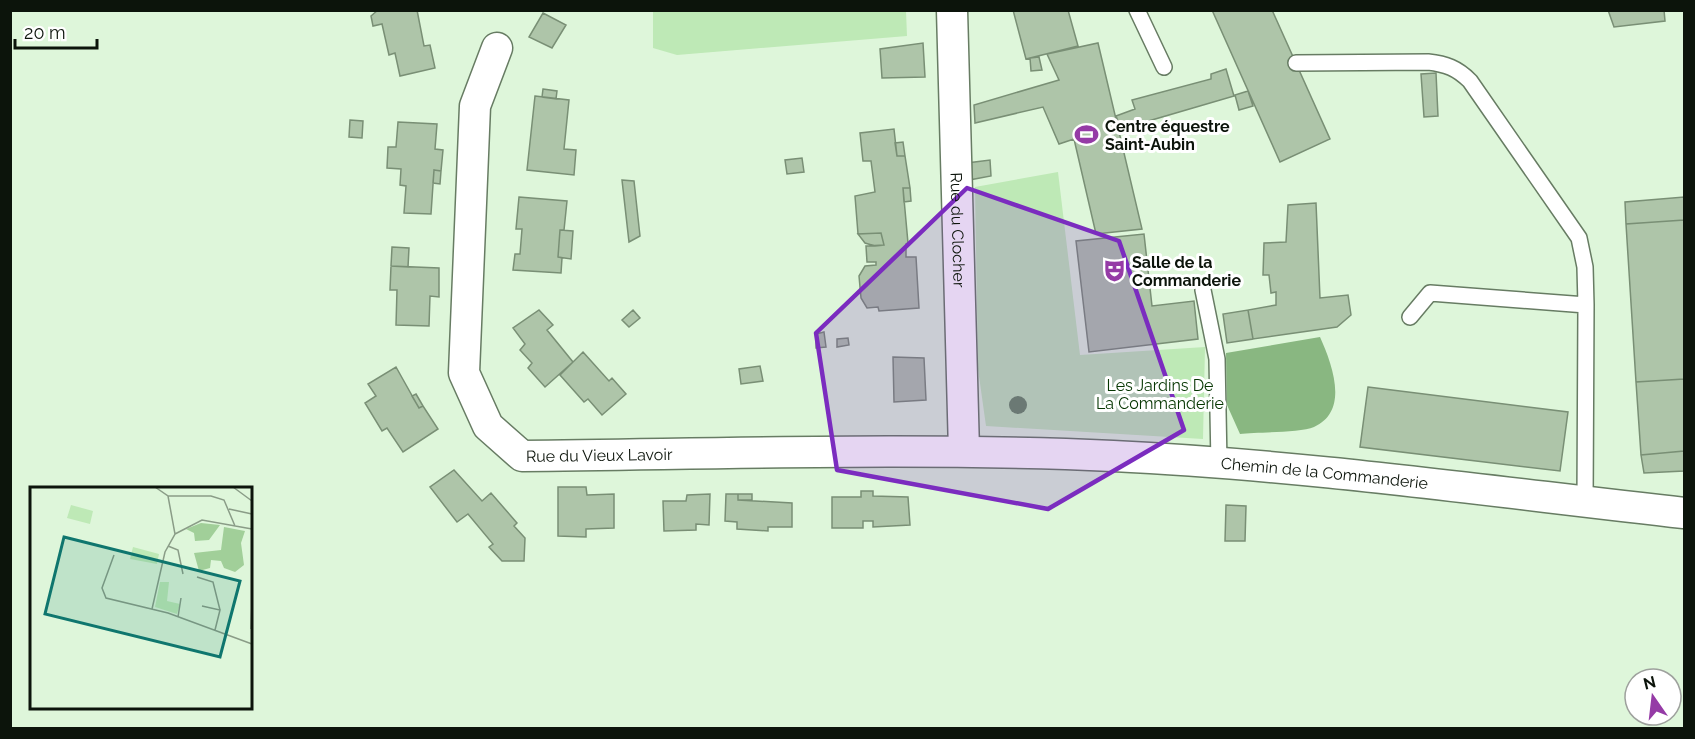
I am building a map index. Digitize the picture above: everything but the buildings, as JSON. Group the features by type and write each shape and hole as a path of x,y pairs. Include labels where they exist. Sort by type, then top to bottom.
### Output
{"street":[{"name":"Rue du Clocher","path":"952,10 964,451"},
{"name":"Rue du Vieux Lavoir","path":"497,48 475,106 464,373 489,426 522,456 964,451"},
{"name":"Chemin de la Commanderie","path":"964,451 1115,456 1304,470 1684,513"}],"lane":[{"path":"1137,10 1164,67"},
{"path":"1296,63 1428,62 1445,64 1461,72 1470,81 1579,238 1585,267 1586,305 1585,502"},
{"path":"1203,290 1217,359 1219,464"},
{"path":"1410,317 1430,293 1586,305"}],"highlighted area":[{"path":"967,188 1119,241 1184,430 1048,509 837,470 816,333"}],"green space":[{"path":"653,11 906,11 907,36 677,55 653,48"},
{"name":"Les Jardins De La Commanderie","path":"1058,172 1080,355 1205,347 1203,439 986,426 978,369 975,187"}],"shaded area":[{"path":"1320,337 1333,373 1335,386 1332,410 1325,420 1307,429 1240,434 1227,405 1226,353"}],"place":[{"name":"Centre équestre Saint-Aubin","path":"1087,135"},
{"name":"Salle de la Commanderie","path":"1114,271"}]}
